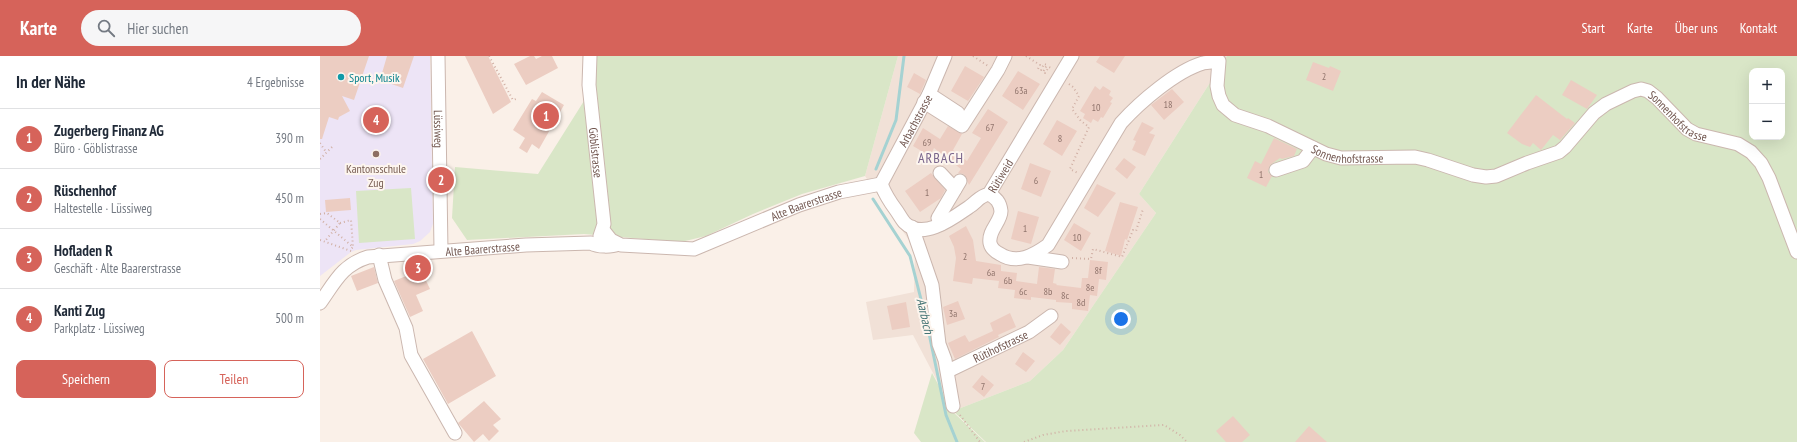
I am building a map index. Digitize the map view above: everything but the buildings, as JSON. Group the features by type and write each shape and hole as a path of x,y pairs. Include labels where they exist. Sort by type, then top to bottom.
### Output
{"street":[{"name":"Lüssiweg","path":"438,56 441,250"},
{"name":"Göblistrasse","path":"590,56 589,85 604,230"},
{"name":"Arbachstrasse","path":"881,184 886,170 926,98 945,56"},
{"path":"926,98 962,126 998,70 1005,56"},
{"name":"Rütiweid","path":"912,227 924,230 940,224 972,206 981,196 989,194 1072,56"},
{"name":"Sonnenhofstrasse","path":"989,194 996,198 1000,205 1001,212 991,232 990,243 994,251 1005,257 1019,259 1034,255 1048,245 1121,123 1136,105 1169,81 1189,69 1204,63 1219,61 1217,86 1219,96 1223,105 1235,115 1268,126 1326,154 1341,158 1415,158 1428,160 1473,175 1496,176 1559,152 1594,113 1617,98 1640,89 1657,98 1686,129 1696,134 1738,144 1751,152 1761,163 1769,178 1797,252"},
{"path":"926,98 958,113"},
{"path":"1276,170 1302,161 1313,148"},
{"path":"940,173 958,185 938,218 940,224"},
{"name":"Alte Baarerstrasse","path":"320,303 354,255 379,256 441,250 526,245 591,244 595,246 614,246 618,244 694,249 800,205 839,192 881,184"},
{"path":"881,184 905,223 912,227 932,285 939,344 948,372 947,378 953,406"},
{"path":"591,244 604,230 612,240 618,244"},
{"path":"379,256 384,280 406,328 411,356 455,433"},
{"path":"1028,257 1062,262"},
{"name":"Rütihofstrasse","path":"948,372 1029,332 1050,316"}],"path":[{"path":"489,56 513,100 516,98"},
{"path":"973,56 986,64"},
{"path":"1026,56 1040,65 1038,69 1040,70 1044,64 1047,66 1043,72 1045,74 1049,67 1051,68 1047,75"},
{"path":"1067,83 1073,87 1079,96 1072,109 1081,121 1089,127 1070,169"},
{"path":"320,143 326,152"},
{"path":"320,159 334,145"},
{"path":"1091,259 1093,249 1122,258 1133,230 1136,231 1142,209"},
{"path":"320,214 328,213 340,223"},
{"path":"320,219 353,247"},
{"path":"325,241 340,223 351,220 354,255"},
{"path":"320,240 354,255"},
{"path":"953,406 980,442"},
{"path":"1024,442 1043,435 1066,430 1164,425 1188,442"}],"shaded area":[{"name":"Kantonsschule Zug","path":"320,56 430,56 433,224 430,232 420,241 413,244 356,250 351,252 320,276"},
{"name":"Aarbach","path":"898,56 1227,56 1139,194 1156,213 1063,350 1030,381 953,411 913,335 873,340 866,302 914,292 915,249 865,176"}],"green space":[{"path":"597,56 898,56 865,176 802,194 753,214 706,236 681,242 584,234 467,240 452,218 455,167 538,174 594,85"},
{"path":"1227,56 1797,56 1797,442 986,442 953,411 1030,381 1063,350 1156,213 1139,194"},
{"path":"411,188 415,239 359,243 356,191"},
{"path":"932,373 953,412 985,442 921,442 914,433"}],"waterway":[{"name":"Aarbach","path":"876,169 896,120 904,56"},
{"name":"Aarbach","path":"873,199 910,256 926,319 946,415 957,442"}],"place":[{"name":"Sport, Musik","path":"341,77"},
{"name":"Zugerberg Finanz AG","path":"546,116"},
{"name":"Kanti Zug","path":"376,120"},
{"name":"Kantonsschule Zug","path":"376,154"},
{"name":"Rüschenhof","path":"441,180"},
{"name":"Hofladen R","path":"418,268"}],"district":[{"name":"ARBACH","path":"941,158"}]}
